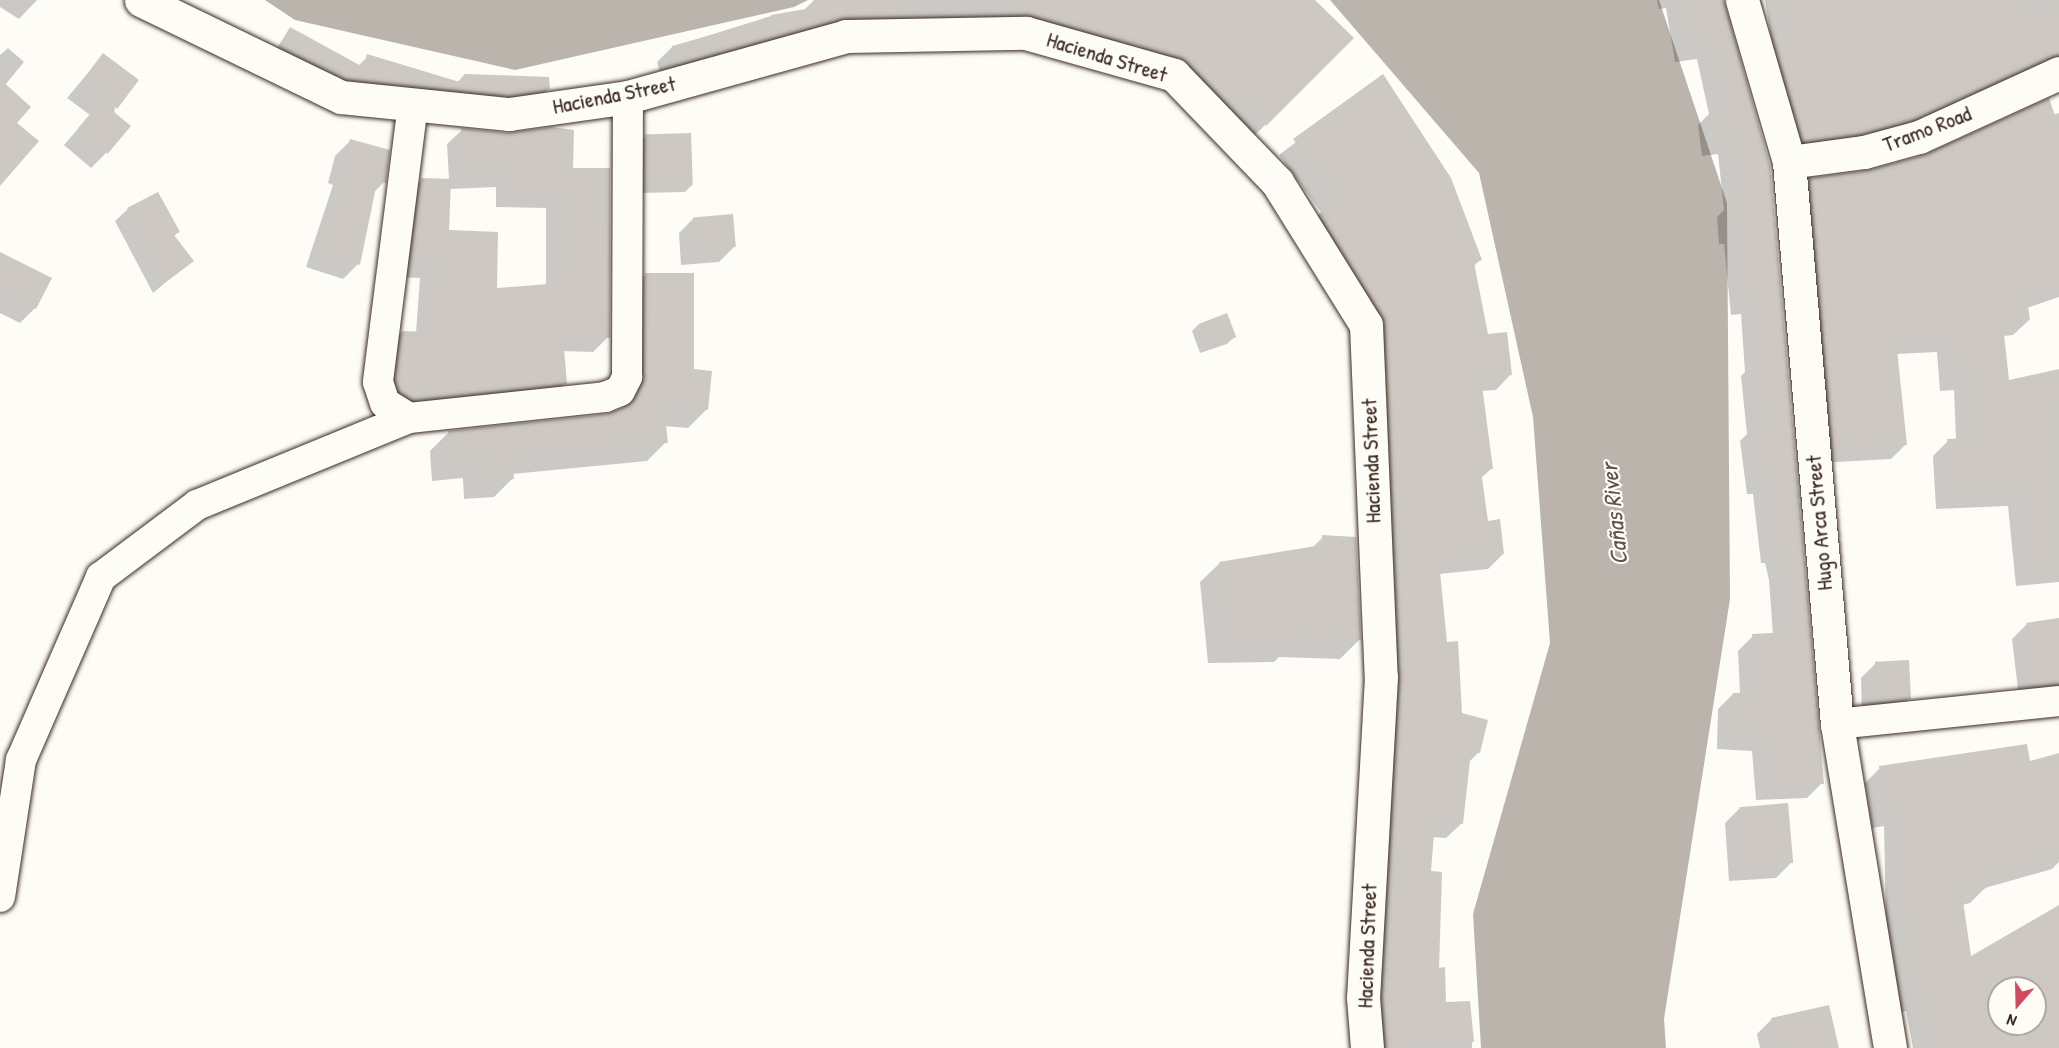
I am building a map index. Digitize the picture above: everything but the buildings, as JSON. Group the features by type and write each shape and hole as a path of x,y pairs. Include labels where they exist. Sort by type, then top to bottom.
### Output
{"street":[{"name":"Hacienda Street","path":"141,0 341,97 509,114 628,97 846,36 1026,33 1174,75 1277,182 1366,325 1380,677 1364,997 1366,1048"},
{"name":"Hugo Arca Street","path":"1742,0 1789,162 1837,724 1890,1048"},
{"name":"Tramo Road","path":"1789,162 1864,152 1919,137 2059,73"},
{"path":"0,897 21,760 101,577 197,505 409,418 605,397 620,392 627,376 628,97"},
{"path":"409,418 385,403 378,382 413,104"},
{"path":"1837,724 2059,701"}],"water":[{"path":"265,0 808,0 794,7 515,70 295,20"},
{"name":"Cañas River","path":"1330,0 1659,0 1727,203 1730,599 1664,1019 1666,1048 1481,1048 1473,914 1550,643 1533,417 1479,173"}]}
